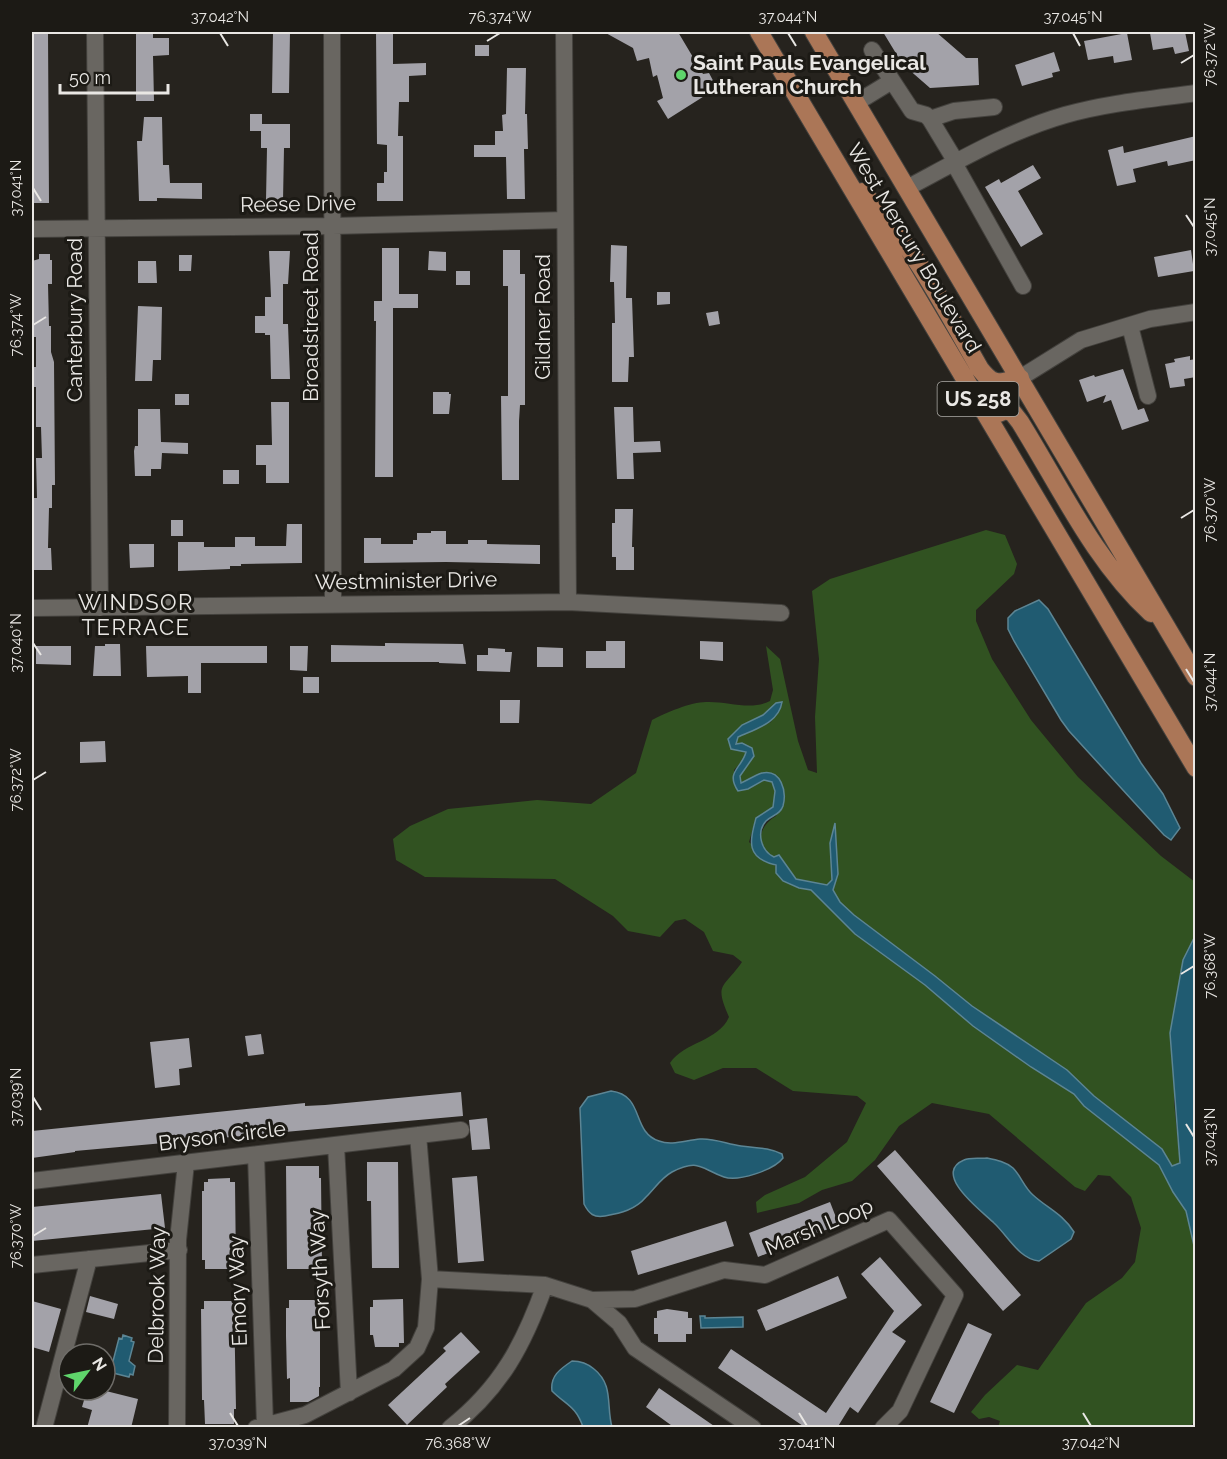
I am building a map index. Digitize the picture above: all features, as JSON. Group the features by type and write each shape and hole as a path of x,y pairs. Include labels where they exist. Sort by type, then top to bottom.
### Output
{"main road":[{"name":"West Mercury Boulevard","path":"759,32 1196,768"},
{"name":"West Mercury Boulevard","path":"814,32 1196,676"},
{"path":"843,173 880,210 910,252 988,379 996,383 1020,378"},
{"path":"988,417 1006,410 1013,413 1104,561 1132,595 1168,629"}],"street":[{"name":"Canterbury Road","path":"95,32 100,608"},
{"name":"Broadstreet Road","path":"332,32 333,603"},
{"name":"Gildner Road","path":"564,32 568,602"},
{"path":"872,50 912,111 926,115 930,119 1023,286"},
{"path":"856,103 892,81"},
{"path":"907,188 992,142 1065,115 1124,103 1196,93"},
{"path":"930,119 954,111 994,107"},
{"name":"Reese Drive","path":"32,229 333,226 565,220"},
{"path":"1020,378 1081,340 1150,320 1196,312"},
{"path":"1130,326 1148,396"},
{"name":"Westminister Drive","path":"32,608 568,602 781,613"},
{"name":"Bryson Circle","path":"32,1182 461,1130"},
{"path":"260,1426 305,1415 394,1369 417,1348 426,1329 430,1279 418,1135"},
{"name":"Forsyth Way","path":"336,1145 349,1393"},
{"name":"Emory Way","path":"256,1155 260,1426"},
{"name":"Delbrook Way","path":"177,1428 178,1240 186,1163"},
{"name":"Marsh Loop","path":"545,1285 592,1300 635,1299 723,1270 765,1275 889,1220 955,1294 900,1411 883,1428"},
{"path":"32,1265 179,1250"},
{"path":"45,1428 89,1259"},
{"path":"430,1279 545,1285 525,1337 509,1366 487,1394 450,1428"},
{"name":"Marsh Loop","path":"592,1300 620,1323 634,1348 753,1428"}],"green space":[{"path":"986,530 1005,535 1017,564 1014,574 976,610 976,621 992,659 1031,720 1078,777 1161,856 1195,882 1195,936 1183,960 1174,1102 1180,1163 1172,1166 1162,1149 1094,1096 1067,1070 972,1006 854,915 840,902 833,890 838,874 830,843 832,880 827,885 796,879 779,855 774,857 767,853 763,848 761,836 766,825 776,816 782,797 782,787 771,773 741,783 740,776 754,756 735,744 738,737 771,722 776,703 763,715 742,725 731,749 746,752 744,759 734,770 734,784 748,789 764,780 772,782 775,791 774,807 756,818 749,842 799,888 811,890 855,934 925,985 973,1026 1074,1094 1084,1106 1159,1165 1173,1192 1186,1210 1195,1250 1196,1419 1190,1427 998,1427 1000,1421 989,1417 979,1419 971,1412 985,1395 1017,1365 1038,1370 1086,1303 1122,1278 1135,1262 1141,1228 1131,1197 1110,1176 1098,1175 1085,1191 1075,1187 989,1114 932,1103 899,1126 875,1160 852,1181 822,1190 799,1203 757,1213 756,1202 765,1195 805,1177 847,1142 866,1103 857,1096 793,1091 756,1068 723,1068 694,1080 675,1073 670,1063 676,1056 710,1037 724,1025 729,1017 722,998 723,987 742,962 733,955 713,951 704,932 685,919 675,921 660,937 628,931 613,916 555,879 425,877 396,860 393,839 410,826 448,809 537,800 591,804 636,773 652,720 671,711 700,702 755,705 770,701 773,690 766,646 780,659 798,741 808,770 817,773 815,717 819,659 812,591 830,579"}],"water":[{"path":"1039,600 1048,609 1141,763 1163,794 1180,828 1171,840 1069,731 1014,641 1008,629 1008,618 1015,611"},
{"path":"782,702 780,709 771,720 738,737 736,744 742,743 752,748 754,756 740,776 741,783 759,774 769,773 778,778 783,788 782,809 766,821 761,830 761,841 766,850 774,857 779,855 796,879 827,885 832,880 830,843 835,823 838,874 833,890 840,902 972,1006 1067,1070 1094,1096 1162,1149 1172,1166 1180,1163 1170,1033 1183,960 1195,936 1195,1250 1186,1211 1159,1165 1084,1106 1074,1094 973,1026 925,985 855,934 811,890 783,881 776,873 776,865 766,862 754,853 752,834 756,818 773,807 775,791 772,782 764,780 748,789 738,791 733,779 746,752 731,749 728,739 742,725 763,715 776,703"},
{"path":"611,1091 629,1099 644,1130 659,1141 674,1143 710,1139 772,1150 782,1154 783,1158 764,1171 738,1178 724,1177 700,1166 681,1168 665,1177 632,1208 611,1215 595,1216 584,1204 580,1108 588,1097"},
{"path":"966,1159 998,1160 1013,1168 1030,1192 1070,1226 1074,1232 1071,1239 1039,1261 1020,1252 962,1193 956,1183 953,1174 955,1166"},
{"path":"700,1316 705,1316 705,1318 743,1317 743,1327 701,1328"},
{"path":"123,1335 132,1338 131,1341 134,1342 129,1361 135,1366 133,1375 130,1374 129,1377 117,1374 117,1346 119,1338 122,1339"},
{"path":"572,1361 589,1365 600,1375 607,1389 612,1427 583,1427 574,1410 552,1391 554,1377"}],"building":[{"path":"32,32 48,32 49,203 32,203"},
{"path":"136,32 153,32 153,38 169,38 169,55 153,56 154,101 136,101"},
{"path":"273,32 290,32 289,93 272,93"},
{"path":"376,32 393,32 393,64 426,63 426,75 409,76 409,102 399,102 398,136 403,136 403,201 377,201 377,183 384,183 384,172 387,172 387,145 377,144"},
{"name":"Saint Pauls Evangelical Lutheran Church","path":"604,32 678,32 703,74 709,73 717,88 668,119 657,101 663,98 657,75 653,77 649,58 637,61 633,48"},
{"path":"883,32 936,32 966,58 978,58 979,85 930,88 899,61"},
{"path":"1185,32 1189,51 1175,54 1173,47 1153,50 1150,33"},
{"path":"1127,33 1132,60 1114,63 1113,56 1088,60 1084,41"},
{"path":"475,45 489,45 489,56 475,56"},
{"path":"1054,52 1060,71 1052,73 1053,77 1022,86 1015,65"},
{"path":"507,68 526,68 525,114 527,114 528,149 524,149 525,199 507,199 506,157 474,157 474,145 495,145 495,131 503,131 502,115 506,114"},
{"path":"250,114 262,114 262,124 290,124 290,148 284,148 283,201 266,200 267,148 261,148 261,131 250,131"},
{"path":"144,117 162,117 163,165 169,165 170,183 202,183 202,199 157,198 157,201 139,201 137,141 142,141"},
{"path":"1196,136 1196,160 1168,166 1167,161 1133,169 1136,182 1117,186 1108,150 1123,146 1124,153"},
{"path":"1033,165 1041,178 1018,191 1043,234 1021,247 985,187 999,179 1001,183"},
{"path":"611,245 627,246 626,298 632,298 634,357 629,357 628,382 612,382 612,323 615,323 614,282 610,282"},
{"path":"382,248 399,248 399,294 418,294 418,308 393,308 393,477 375,477 376,321 374,321 374,301 382,301"},
{"path":"503,250 520,250 520,274 525,274 525,405 520,405 519,480 502,480 501,396 508,396 508,286 503,286"},
{"path":"1191,250 1194,271 1158,277 1154,257"},
{"path":"269,251 290,251 288,284 283,284 283,324 288,324 290,379 271,379 270,335 255,333 255,316 265,316 265,297 271,297"},
{"path":"429,251 446,252 446,271 428,270"},
{"path":"39,254 50,254 50,260 52,260 52,284 48,284 51,352 54,362 55,485 52,485 52,508 49,508 48,548 51,548 52,570 34,570 34,535 32,535 32,498 37,498 36,458 42,458 41,427 36,427 36,387 32,387 32,367 36,367 36,337 32,337 32,261 39,259"},
{"path":"179,255 192,255 191,271 179,271"},
{"path":"138,261 156,261 157,283 138,283"},
{"path":"456,271 470,271 470,285 456,285"},
{"path":"657,292 670,292 670,304 657,305"},
{"path":"138,306 162,307 161,360 153,360 152,381 135,381"},
{"path":"718,311 720,324 709,326 706,313"},
{"path":"1190,356 1190,360 1196,359 1196,377 1184,379 1185,386 1170,388 1165,364 1175,362 1174,359"},
{"path":"1123,369 1138,410 1144,408 1149,421 1122,430 1111,400 1103,403 1106,395 1087,402 1079,380"},
{"path":"433,392 451,394 449,414 433,414"},
{"path":"175,394 189,394 189,405 175,405"},
{"path":"271,402 289,402 289,483 266,483 266,465 256,465 256,445 272,445"},
{"path":"614,407 633,407 634,442 660,441 661,452 633,453 634,479 617,479"},
{"path":"138,409 160,409 161,442 188,443 188,454 162,453 161,469 151,469 151,476 135,476 134,451 135,446 138,446"},
{"path":"223,470 239,470 239,484 223,484"},
{"path":"615,509 633,509 634,570 616,570 616,557 612,557 612,523 615,523"},
{"path":"171,520 183,520 183,536 171,536"},
{"path":"287,524 302,524 302,563 241,564 241,566 230,566 230,569 178,571 178,542 204,542 204,547 235,547 235,537 255,537 255,546 286,546"},
{"path":"431,531 446,531 446,544 468,544 468,540 487,540 487,544 540,545 540,564 364,563 364,538 381,538 381,544 413,544 413,540 417,540 417,533 431,533"},
{"path":"129,544 154,544 154,567 130,568"},
{"path":"606,641 625,641 625,668 586,668 586,651 606,651"},
{"path":"700,641 723,642 723,661 700,659"},
{"path":"385,643 463,644 466,664 331,662 331,645 385,646"},
{"path":"105,644 120,644 121,676 93,676 95,646 105,646"},
{"path":"36,646 71,646 71,665 36,664"},
{"path":"146,646 267,646 267,663 201,663 201,693 188,693 188,676 147,677"},
{"path":"290,646 308,646 307,671 290,670"},
{"path":"537,647 563,648 563,667 537,667"},
{"path":"488,648 505,649 505,652 512,652 510,672 477,671 477,655 488,655"},
{"path":"303,677 319,677 319,693 303,693"},
{"path":"500,700 520,700 519,723 500,723"},
{"path":"105,741 106,762 80,763 80,742"},
{"path":"261,1034 264,1054 248,1056 245,1036"},
{"path":"189,1038 192,1067 179,1069 180,1085 155,1088 150,1042"},
{"path":"461,1092 463,1116 75,1151 32,1158 32,1131 305,1103 305,1106 325,1105"},
{"path":"487,1118 490,1149 472,1150 469,1120"},
{"path":"895,1150 1021,1295 1003,1311 877,1166"},
{"path":"367,1162 398,1162 399,1268 372,1268 371,1201 367,1201"},
{"path":"286,1166 319,1166 322,1269 287,1269"},
{"path":"477,1176 484,1261 458,1263 452,1178"},
{"path":"230,1178 230,1182 235,1182 236,1269 205,1269 205,1260 202,1260 204,1182 208,1182 208,1179"},
{"path":"161,1194 165,1228 32,1241 32,1207"},
{"path":"830,1202 839,1225 823,1231 817,1224 820,1232 758,1257 749,1233"},
{"path":"726,1221 734,1246 638,1275 631,1251"},
{"path":"880,1257 922,1305 892,1332 906,1341 858,1413 850,1407 837,1428 806,1428 718,1368 731,1349 826,1413 894,1311 861,1274"},
{"path":"838,1276 847,1298 766,1331 757,1310"},
{"path":"90,1296 118,1304 114,1319 86,1312"},
{"path":"403,1299 404,1343 399,1343 399,1347 375,1347 373,1335 370,1335 370,1307 373,1307 373,1300"},
{"path":"289,1300 320,1300 319,1396 308,1402 290,1402 286,1336 286,1308 289,1308"},
{"path":"32,1301 61,1309 49,1352 32,1347"},
{"path":"204,1301 234,1301 236,1409 234,1409 234,1424 205,1424 204,1400 202,1400 201,1309 204,1309"},
{"path":"667,1309 688,1312 688,1318 692,1318 692,1334 686,1334 686,1342 658,1342 658,1334 654,1334 654,1318 657,1318 657,1311"},
{"path":"968,1323 992,1334 954,1413 930,1402"},
{"path":"461,1332 480,1352 445,1384 447,1387 407,1425 388,1405 446,1351 443,1348"},
{"path":"659,1388 717,1428 675,1428 646,1407"},
{"path":"117,1394 138,1399 131,1428 87,1428 92,1410 82,1407 83,1402 117,1402"}],"place":[{"name":"Saint Pauls Evangelical Lutheran Church","path":"681,75"}],"district":[{"name":"WINDSOR TERRACE","path":"136,614"}]}
